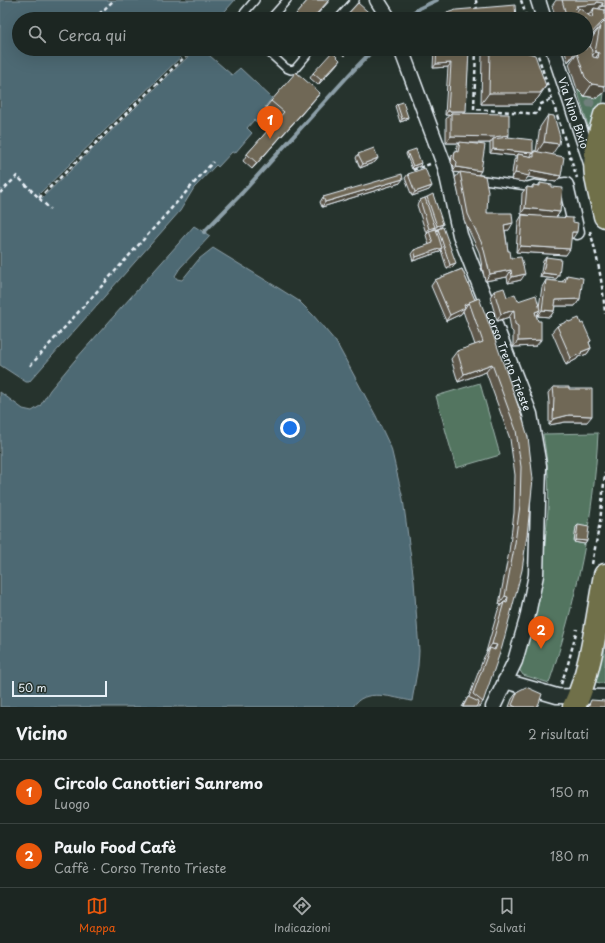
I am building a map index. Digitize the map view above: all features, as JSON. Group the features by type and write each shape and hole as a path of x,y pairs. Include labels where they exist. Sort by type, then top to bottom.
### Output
{"main road":[{"path":"597,220 593,184 596,146 603,125"},
{"path":"570,699 588,669 605,575"}],"street":[{"path":"539,0 542,12"},
{"name":"Corso Trento Trieste","path":"405,56 442,160 450,176 460,235 530,414 539,466 536,575 527,619 515,661 494,707"},
{"name":"Via Nino Bixio","path":"555,56 589,159 593,184"},
{"path":"552,187 566,185 577,232"},
{"path":"505,681 570,699 605,697"}],"lane":[{"path":"245,12 255,0"},
{"path":"276,12 287,0"},
{"path":"344,12 355,0"},
{"path":"273,56 286,68 291,70 295,69 306,56"},
{"path":"467,178 527,186 534,184 552,187"}],"path":[{"path":"101,12 114,0"},
{"path":"476,0 477,12"},
{"path":"521,0 525,12"},
{"path":"39,198 186,56"},
{"path":"476,56 474,109 537,114 541,104 552,99"},
{"path":"538,56 552,99 593,184"},
{"path":"412,170 442,160"},
{"path":"30,366 213,162"},
{"path":"0,193 17,176 50,209"},
{"path":"597,220 605,314"}],"green space":[{"path":"577,89 584,96 597,98 604,93 602,109 591,131 589,129"},
{"path":"480,383 500,455 456,468 436,396"},
{"path":"598,433 596,465 588,529 582,560 559,653 549,683 523,675 519,669 544,550 549,500 547,462 543,434"},
{"path":"605,627 605,684 596,682 593,677"}],"water":[{"path":"0,0 235,0 224,12 12,12 12,56 182,56 39,194 42,198 189,56 210,56 232,75 240,68 272,98 265,107 269,112 259,124 254,120 247,128 252,133 235,153 232,152 218,167 216,165 194,188 180,211 29,382 26,382 0,365"},
{"path":"194,226 210,236 180,268 175,276 177,279 182,280 199,259 213,248 299,301 336,342 376,416 391,448 403,499 414,581 419,651 412,701 380,695 364,697 353,707 0,707 0,392 23,409 32,411 40,406 50,390 75,360"}],"building":[{"path":"308,0 329,0 318,12 298,12"},
{"path":"562,0 605,0 605,6 602,6 603,3 597,2 596,4 576,6 578,7 575,9 577,11 579,8 584,12 565,12"},
{"path":"358,3 368,12 350,12"},
{"path":"515,5 516,12 450,12 456,10"},
{"path":"594,8 605,10 605,19 593,32"},
{"path":"605,21 605,86 592,84 585,77 578,56 593,56 598,58 599,53 595,52 600,26"},
{"path":"328,56 336,56 340,60 321,80 313,73"},
{"path":"437,56 469,56 466,111 448,111 451,63 436,64"},
{"path":"490,56 535,56 546,86 540,93 489,93"},
{"path":"296,72 320,93 257,163 247,154 284,112 271,101"},
{"path":"403,102 408,117 402,119 397,104"},
{"path":"451,113 509,114 509,135 494,137 451,136"},
{"path":"548,115 554,116 560,137 559,144 544,142"},
{"path":"508,137 533,140 533,153 493,149 493,139"},
{"path":"460,142 485,145 481,171 456,167 457,162 454,159 455,151 458,152"},
{"path":"374,148 378,158 363,164 358,154"},
{"path":"416,149 421,163 413,166 407,152"},
{"path":"534,151 564,157 561,176 530,170 529,176 515,173 518,154 534,157"},
{"path":"425,168 432,186 415,192 408,174"},
{"path":"460,172 485,176 488,191 487,213 512,213 513,223 504,225 508,251 510,251 511,258 521,257 525,274 512,277 511,270 490,274 483,246 468,214"},
{"path":"402,174 403,179 325,202 323,197"},
{"path":"540,183 552,185 552,187 563,188 560,212 525,208 527,187 533,188 533,185 540,186"},
{"path":"433,194 443,224 437,226 427,197"},
{"path":"425,198 435,227 429,229 420,200"},
{"path":"522,215 573,218 573,222 578,223 577,232 572,232 570,249 520,246"},
{"path":"443,227 456,263 450,265 438,229"},
{"path":"436,229 442,248 416,257 414,250 433,243 429,231"},
{"path":"546,257 561,259 559,275 543,273"},
{"path":"462,269 475,300 464,305 465,308 450,315 435,280"},
{"path":"567,275 583,278 580,299 556,300 554,311 542,310 546,280 565,282"},
{"path":"504,288 507,297 515,294 518,301 536,295 540,310 535,312 538,321 541,321 541,340 518,341 518,326 515,324 514,310 501,314 494,291"},
{"path":"479,298 528,437 533,479 522,570 502,647 483,702 473,694 490,648 495,650 497,645 492,644 504,602 507,603 508,597 505,596 515,543 520,505 521,467 516,430 492,364 464,374 457,351 483,342 469,302"},
{"path":"579,318 581,324 583,323 591,341 589,342 591,348 571,358 557,326"},
{"path":"553,387 592,389 592,416 569,415 553,419"},
{"path":"578,525 589,527 587,541 576,540"},
{"path":"526,687 542,694 537,707 516,707 512,705 518,691"},
{"path":"468,697 479,702 476,707 463,707"},
{"path":"591,700 605,701 605,707 588,707"}],"waterway":[{"path":"414,12 437,0"},
{"path":"204,232 242,193 367,56"}],"place":[{"name":"Circolo Canottieri Sanremo","path":"270,139"},
{"name":"Paulo Food Cafè","path":"541,649"}]}
